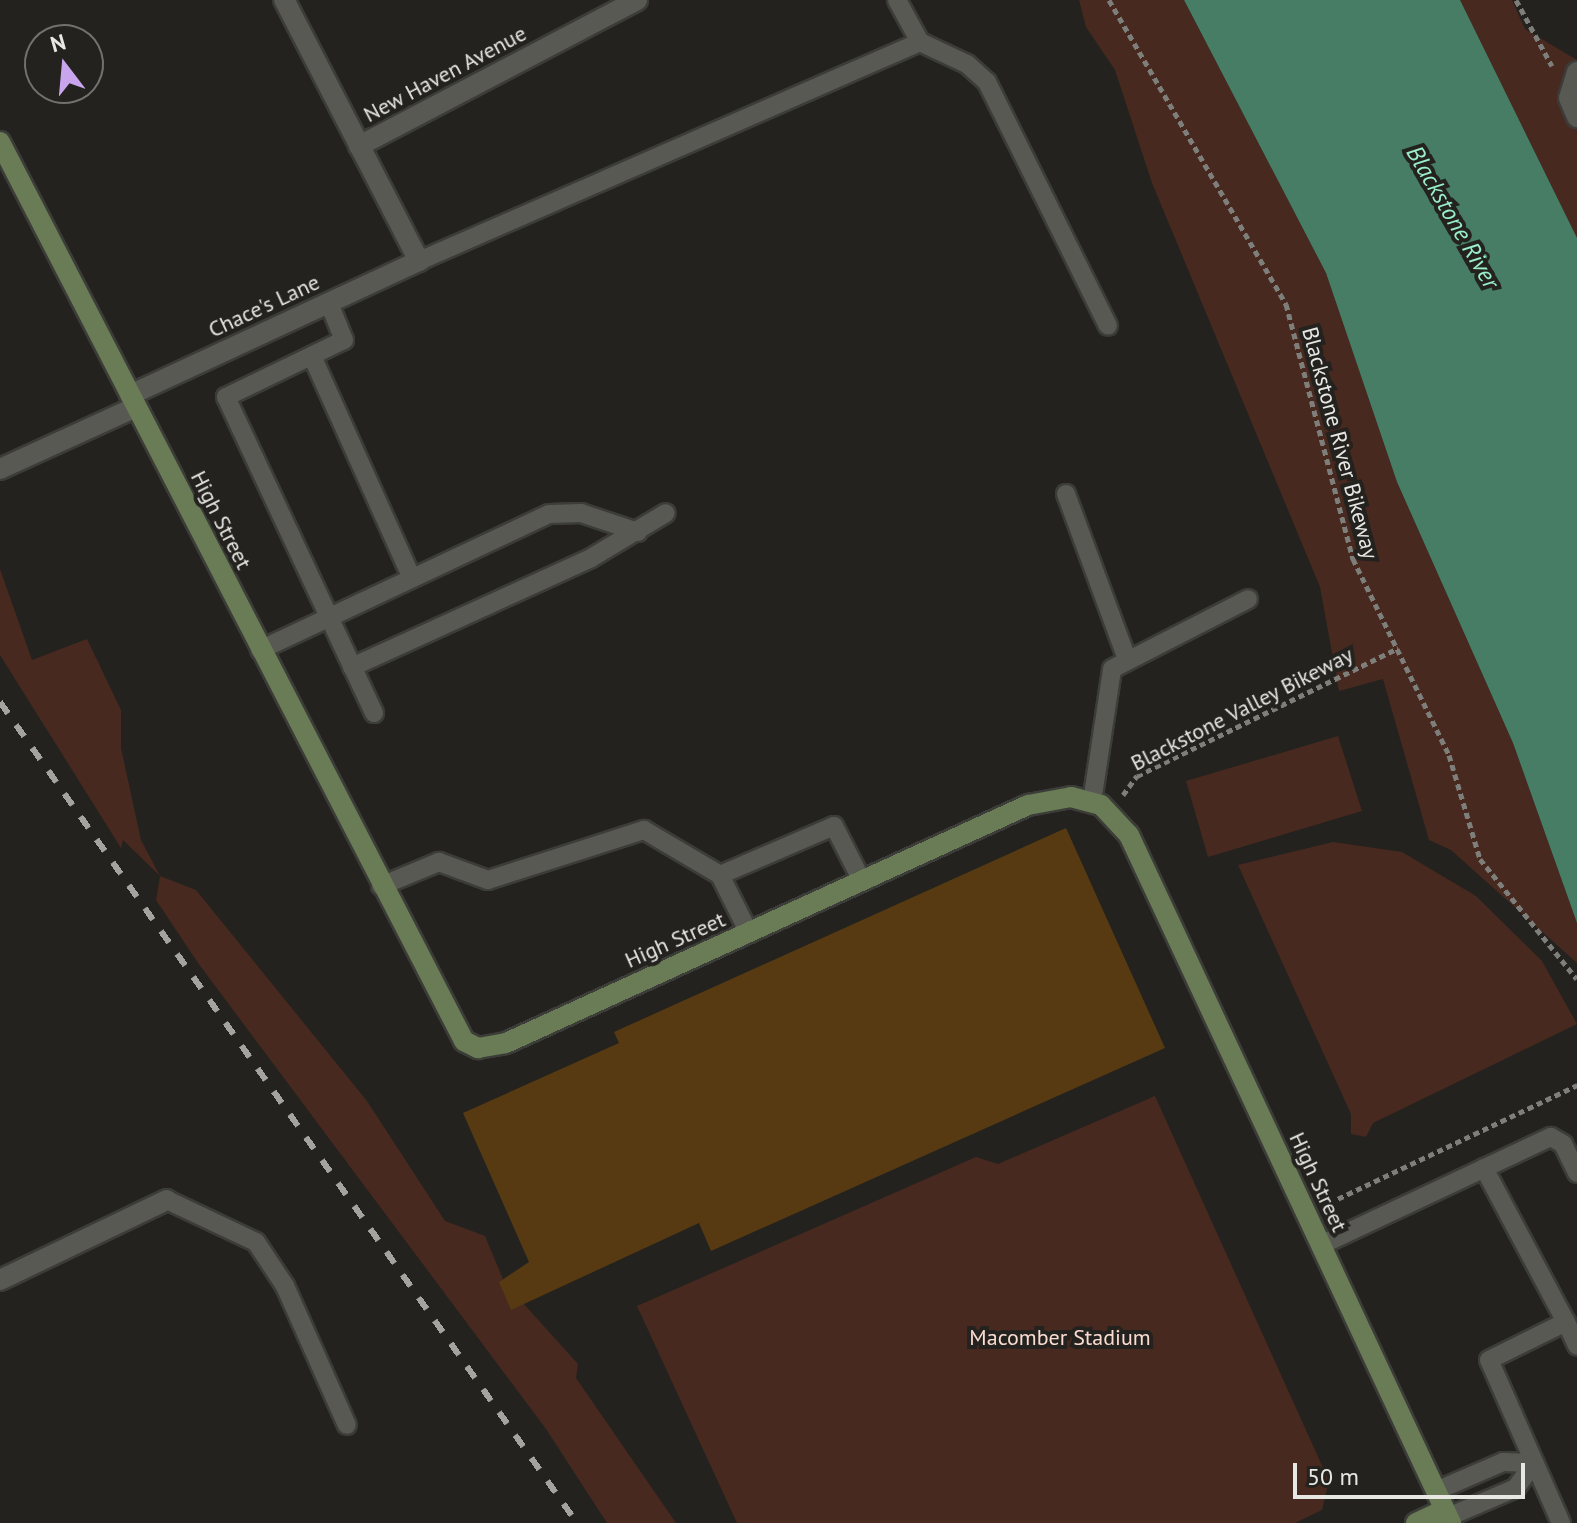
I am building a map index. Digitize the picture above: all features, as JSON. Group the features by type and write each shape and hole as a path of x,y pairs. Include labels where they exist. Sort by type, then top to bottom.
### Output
{"street":[{"path":"284,0 419,261"},
{"name":"New Haven Avenue","path":"359,146 637,0"},
{"path":"1573,108 1577,72"},
{"name":"High Street","path":"0,142 455,1031 478,1048 506,1043 1028,805 1071,797 1102,806 1310,1221 1445,1510"},
{"name":"Chace's Lane","path":"0,469 419,261"},
{"path":"0,1280 167,1200"},
{"path":"1416,1523 1445,1510"}],"lane":[{"path":"897,0 920,42 967,64 987,82 1108,326"},
{"path":"419,261 920,42"},
{"path":"329,303 344,340 226,397 374,713"},
{"path":"312,356 412,578"},
{"path":"1066,494 1127,659"},
{"path":"260,650 560,512 638,532"},
{"path":"352,667 638,532 666,513"},
{"path":"1102,806 1104,684 1127,659 1248,599"},
{"path":"720,875 834,826 862,881"},
{"path":"381,886 439,862 488,880 644,830 720,875 749,933"},
{"path":"1321,1245 1551,1137 1563,1144 1577,1173"},
{"path":"1484,1168 1577,1346"},
{"path":"167,1200 256,1242 285,1286 347,1425"},
{"path":"1561,1523 1489,1360 1566,1322"},
{"path":"1445,1510 1503,1462 1534,1463"},
{"path":"1445,1510 1516,1488 1534,1463"}],"path":[{"name":"Blackstone River Bikeway","path":"1109,0 1286,304 1353,559 1449,755 1480,859 1577,979"},
{"path":"1516,0 1573,108"},
{"name":"Blackstone Valley Bikeway","path":"1102,806 1137,776 1398,648"},
{"path":"1310,1221 1338,1195 1577,1085"}],"green space":[{"path":"1079,0 1184,0 1326,273 1397,482 1513,743 1577,923 1577,963 1451,850 1429,840 1383,679 1339,691 1320,587 1152,183 1115,70 1086,27"},
{"path":"1440,0 1512,0 1525,29 1577,60 1577,348"},
{"path":"0,569 32,660 87,639 121,710 121,748 141,840 160,876 123,840 121,848 0,655"},
{"path":"1338,736 1362,811 1208,857 1186,781"},
{"path":"1333,842 1402,852 1476,896 1542,961 1577,1024 1373,1123 1366,1137 1351,1134 1351,1114 1238,865"},
{"path":"160,876 196,890 367,1101 445,1221 485,1236 512,1301 523,1303 578,1364 576,1378 676,1523 607,1523 546,1429 198,963 156,900"},
{"name":"Macomber Stadium","path":"1155,1096 1329,1481 1322,1510 1295,1523 737,1523 637,1306 976,1157 998,1164"}],"water":[{"name":"Blackstone River","path":"1184,0 1460,0 1577,238 1577,923 1513,743 1397,482 1326,273"}],"building":[{"path":"1066,828 1165,1048 711,1251 699,1223 511,1310 499,1282 529,1262 463,1113 619,1043 614,1032"}],"railway":[{"path":"0,702 577,1523"}]}
